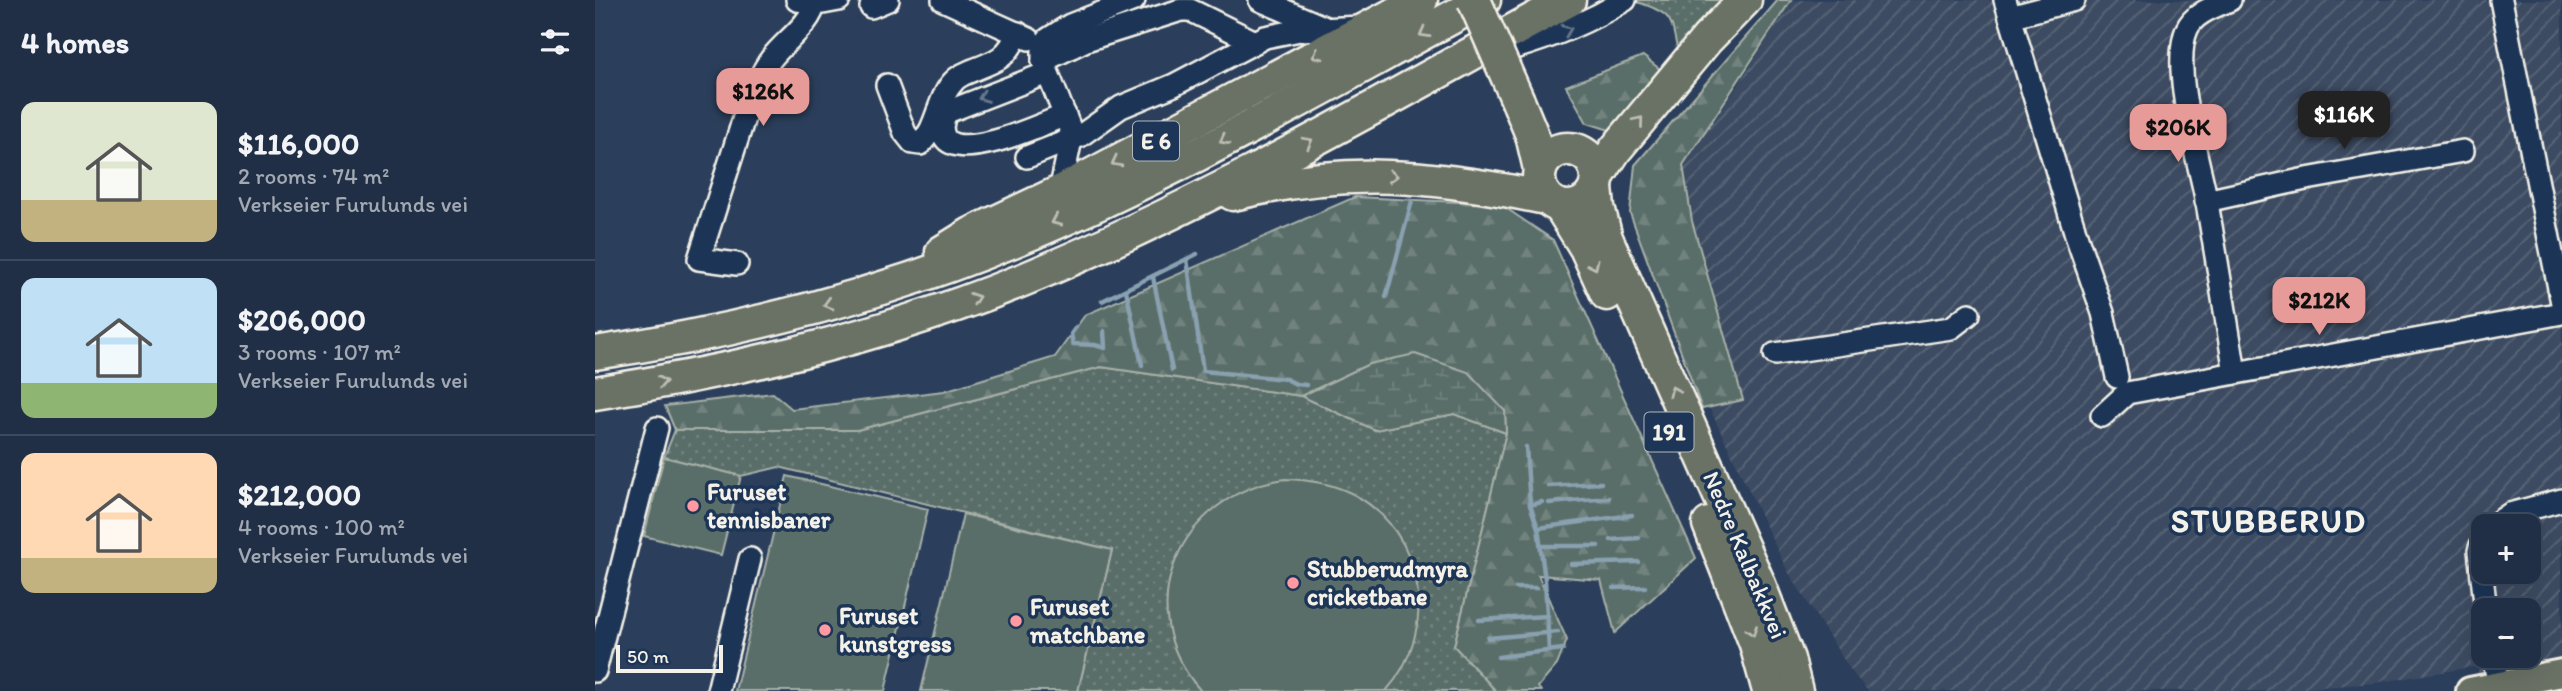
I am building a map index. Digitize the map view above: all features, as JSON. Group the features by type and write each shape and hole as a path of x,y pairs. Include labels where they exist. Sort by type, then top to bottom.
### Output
{"highway":[{"name":"E 6","path":"893,284 971,234 1060,192 1420,0"},
{"name":"191","path":"1474,0 1527,96 1570,148 1594,162 1597,182"},
{"name":"E 6","path":"595,353 675,340 786,316 893,284 1014,240 1114,195 1254,124 1484,0"},
{"name":"191","path":"1497,0 1527,96 1532,135 1549,191"},
{"path":"595,393 797,354 911,320 1024,279 1182,206 1347,121 1569,0"},
{"path":"1182,206 1301,181 1386,175 1469,182 1513,191 1549,191 1577,206 1592,196 1615,150 1707,38 1745,0"},
{"path":"1549,191 1548,156 1570,148"},
{"name":"Nedre Kalbakkvei","path":"1597,182 1598,207 1607,238 1758,582 1788,659 1797,691"},
{"name":"Nedre Kalbakkvei","path":"1549,191 1591,259 1705,515 1749,624 1769,691"}],"main road":[{"path":"2470,691 2562,673"}],"street":[{"path":"737,264 699,259 750,99 758,79 771,59 811,15 806,1 839,0"},
{"path":"943,0 1018,33 1045,60 1071,139 1060,192"},
{"path":"1045,60 1048,39 1070,25 1134,0"},
{"path":"1454,62 1545,39 1578,26 1625,0"},
{"path":"2074,0 2008,8 2077,238 2103,313 2117,376"},
{"path":"2230,0 2193,19 2182,42 2183,85 2235,373"},
{"path":"2501,0 2562,303"},
{"path":"1271,2 1328,28"},
{"path":"1065,115 1005,138 973,146 957,146 949,142 942,125 947,112 1045,60 1086,40 1186,5 1190,10 1255,42"},
{"path":"1027,157 1085,133 1121,107 1174,85 1255,42 1280,33 1370,27"},
{"path":"887,85 905,133 913,143 920,144 926,139 934,116 955,79 1004,56 1018,33"},
{"path":"2206,201 2301,180 2463,151"},
{"path":"2102,415 2127,393 2562,313"},
{"path":"1775,354 1951,328 1969,314"},
{"path":"595,671 657,428"},
{"path":"2510,514 2562,500"},
{"path":"718,691 750,559"},
{"path":"2495,668 2499,686"}],"shaded area":[{"path":"1795,0 2562,0 2562,690 2475,691 2479,668 2541,668 2541,598 2471,598 2471,667 2374,683 2273,691 1868,691 1851,671 1787,570 1709,407 1742,399 1692,221 1683,165 1788,6"}],"green space":[{"path":"1738,0 1681,62 1671,23 1661,12 1637,2"},
{"path":"1778,0 1791,0 1683,165 1692,221 1743,400 1702,409 1630,213 1635,165"},
{"path":"1643,56 1666,74 1616,132 1587,123 1566,86"},
{"path":"1355,197 1500,204 1553,240 1696,558 1615,633 1601,580 1538,575 1567,640 1557,665 1538,687 1541,691 1496,691 1454,646 1506,433 1505,411 1369,364 1301,396 1101,367 857,430 675,430 665,406 773,393 792,409 944,391 1055,357 1085,315"},
{"path":"1415,354 1468,372 1505,411 1506,433 1454,414 1375,430 1301,396 1369,364"},
{"path":"1101,367 1301,396 1375,430 1454,414 1506,433 1454,646 1496,691 1078,691 1112,550 779,467 741,476 664,457 675,430 857,430"},
{"name":"Furuset tennisbaner","path":"664,457 741,476 721,555 644,536"},
{"name":"Furuset kunstgress","path":"787,476 928,509 885,691 735,691"},
{"name":"Stubberudmyra cricketbane","path":"1285,479 1320,483 1353,494 1377,511 1396,532 1409,557 1417,584 1418,612 1414,640 1403,667 1386,691 1201,691 1179,659 1168,625 1167,592 1176,560 1193,531 1217,506 1248,489"},
{"name":"Furuset matchbane","path":"963,514 1112,550 1078,691 921,691"}],"waterway":[{"path":"1386,297 1412,201"},
{"path":"1102,301 1197,254"},
{"path":"1187,259 1203,371 1286,379 1306,385"},
{"path":"1153,277 1172,370"},
{"path":"1126,290 1142,365"},
{"path":"1076,327 1071,334 1073,344 1105,348 1104,331"},
{"path":"1526,447 1530,505 1538,528 1545,580 1549,650"},
{"path":"1548,486 1601,483"},
{"path":"1549,503 1609,498"},
{"path":"1530,505 1542,502"},
{"path":"1538,528 1632,515"},
{"path":"1611,540 1639,538"},
{"path":"1540,546 1598,546"},
{"path":"1571,564 1638,562"},
{"path":"1614,588 1645,587"},
{"path":"1516,588 1536,588"},
{"path":"1479,620 1548,616"},
{"path":"1488,638 1558,632"},
{"path":"1498,657 1563,649"}],"place":[{"name":"Furuset tennisbaner","path":"693,506"},
{"name":"Stubberudmyra cricketbane","path":"1293,583"},
{"name":"Furuset matchbane","path":"1016,621"},
{"name":"Furuset kunstgress","path":"825,630"}],"district":[{"name":"STUBBERUD","path":"2269,521"}]}
